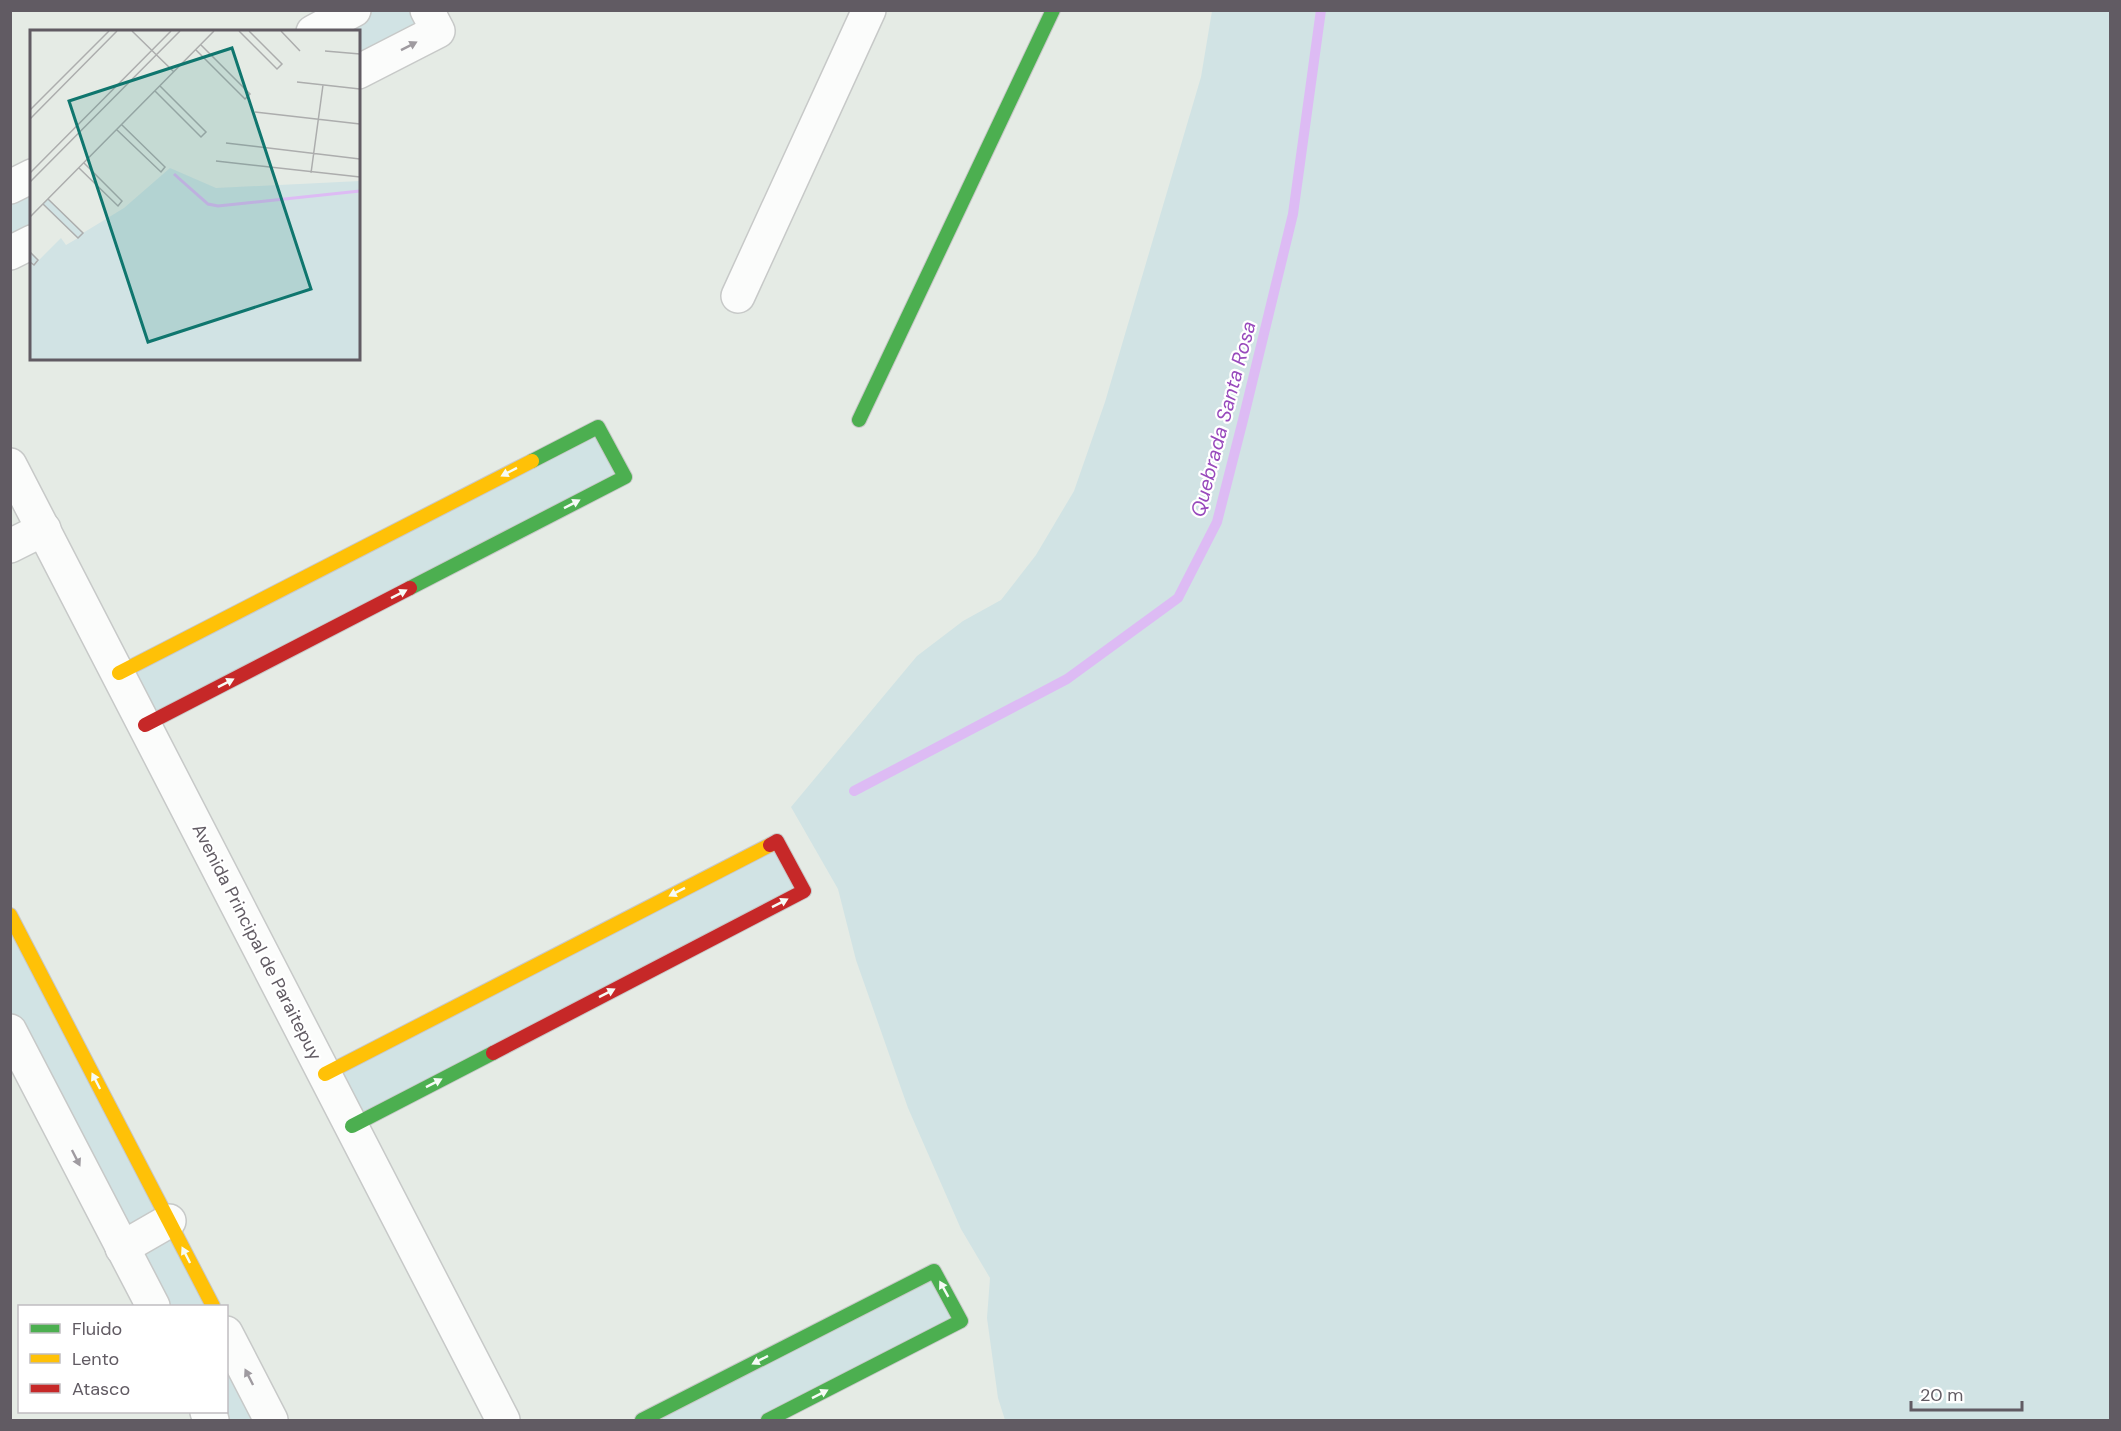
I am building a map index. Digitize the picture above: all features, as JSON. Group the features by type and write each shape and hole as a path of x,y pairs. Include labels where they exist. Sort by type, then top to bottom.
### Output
{"street":[{"path":"317,30 354,10"},
{"path":"360,71 438,31 427,10"},
{"path":"738,296 869,10"},
{"path":"859,420 1053,10"},
{"path":"10,187 30,177"},
{"path":"10,253 30,243"},
{"path":"119,673 598,427 625,477 145,725"},
{"name":"Avenida Principal de Paraitepuy","path":"10,465 503,1420"},
{"path":"10,546 44,529"},
{"path":"325,1074 777,841 804,891 352,1126"},
{"path":"10,915 212,1305"},
{"path":"10,1031 152,1305"},
{"path":"122,1248 169,1221"},
{"path":"642,1420 934,1271 961,1321 768,1420"},
{"path":"228,1338 271,1420"}],"shaded area":[{"path":"354,10 427,11 438,31 360,71 360,30 317,30"},
{"path":"1212,11 2110,11 2110,1420 1005,1420 998,1398 987,1318 990,1278 961,1229 908,1108 856,960 838,889 791,807 917,656 963,621 1001,600 1036,555 1074,491 1105,402 1201,77"},
{"path":"30,177 30,243 10,253 10,187"},
{"path":"598,427 625,477 145,725 119,673"},
{"path":"777,841 804,891 352,1126 325,1074"},
{"path":"10,915 212,1305 152,1305 11,1031"},
{"path":"934,1271 961,1321 768,1420 642,1420"},
{"path":"228,1335 271,1420 212,1420 208,1413 228,1413"}],"waterway":[{"name":"Quebrada Santa Rosa","path":"854,791 1067,679 1178,598 1217,522 1243,420 1293,214 1321,10"}],"traffic: fast":[{"path":"859,420 1053,10"},
{"path":"410,588 625,477 598,427 532,461"},
{"path":"352,1126 493,1053"},
{"path":"642,1420 934,1271 961,1321 768,1420"}],"traffic: slow":[{"path":"119,673 532,461"},
{"path":"325,1074 770,845"},
{"path":"10,915 212,1305"}],"traffic: jam":[{"path":"145,725 410,588"},
{"path":"493,1053 804,891 777,841 770,845"}]}
